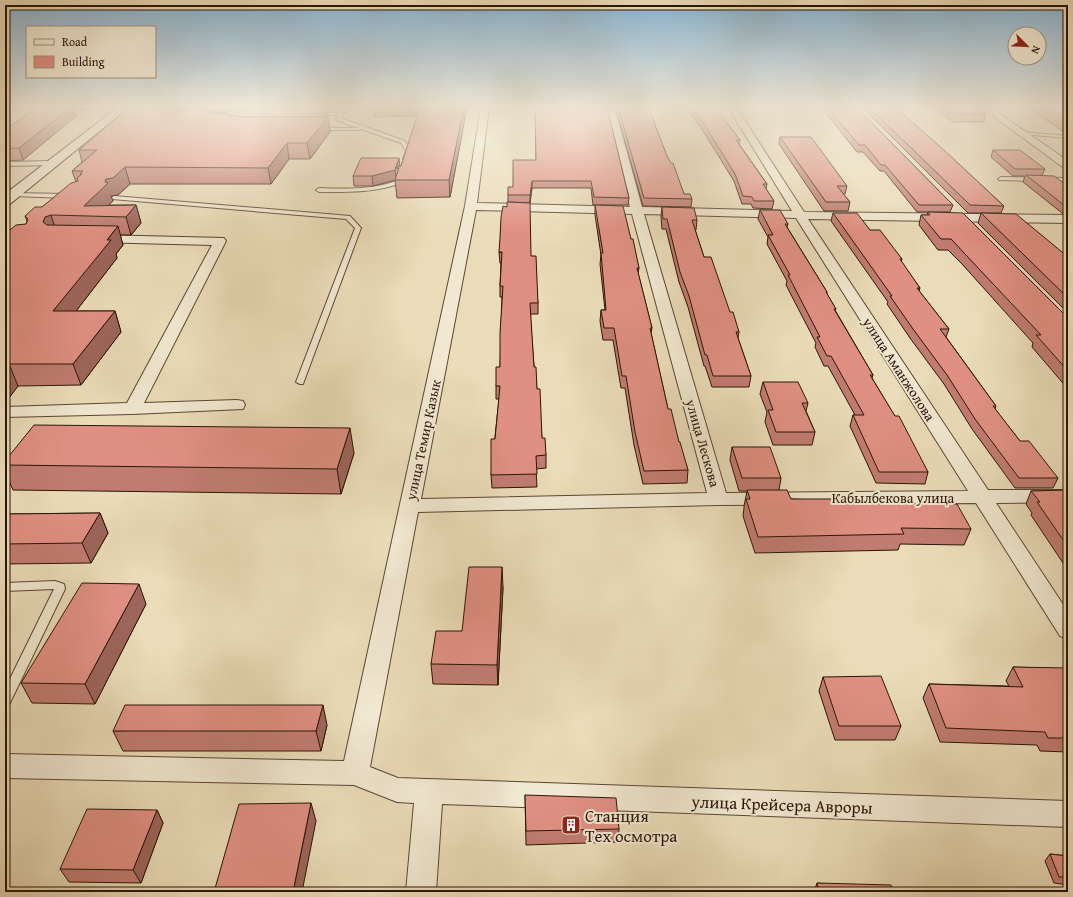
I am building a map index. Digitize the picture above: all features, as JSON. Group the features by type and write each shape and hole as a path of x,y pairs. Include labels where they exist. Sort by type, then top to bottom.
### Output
{"main road":[{"path":"7,199 71,149"}],"street":[{"name":"улица Темир Казык","path":"355,773 471,206 479,149"},
{"name":"улица Лескова","path":"410,506 718,499 621,149"},
{"name":"улица Аманжолова","path":"758,149 1068,630"},
{"path":"1044,149 1068,166"},
{"path":"471,206 800,215 1068,219"},
{"path":"951,206 973,228"},
{"path":"88,239 220,241 132,408"},
{"path":"5,412 237,405"},
{"name":"Кабылбекова улица","path":"718,499 1068,496"},
{"path":"7,770 355,773"},
{"name":"улица Крейсера Авроры","path":"355,773 397,790 1068,814"},
{"path":"422,892 430,791"}],"lane":[{"path":"405,164 408,151 407,149"},
{"path":"5,164 52,163"},
{"path":"319,190 368,190 387,188 399,182 403,170"},
{"path":"1001,179 1068,180"},
{"path":"7,199 73,196"},
{"path":"114,198 348,217 358,228 300,382"},
{"path":"5,587 55,585 60,587 60,589 5,701"}],"building":[{"path":"283,149 268,168 125,167 113,178 106,179 105,182 108,183 84,206 136,205 126,217 51,215 45,217 43,222 47,225 118,226 107,240 111,240 53,311 115,311 73,364 9,364 5,369 5,234 16,225 26,224 28,219 25,216 35,207 42,207 71,183 78,181 77,178 83,171 72,171 97,150 79,150"},
{"path":"407,149 455,149 449,180 395,180 399,168 395,168 401,166"},
{"path":"536,149 617,149 629,198 594,197 591,181 532,181 530,195 508,195 508,187 513,187 513,160 536,160"},
{"path":"630,149 664,149 671,163 673,163 684,194 690,194 692,199 644,198"},
{"path":"719,149 742,149 767,184 763,184 774,201 754,201 752,197 743,196 735,174"},
{"path":"788,149 820,149 847,186 837,186 850,202 826,202"},
{"path":"868,149 897,149 953,205 919,205 885,165 881,165"},
{"path":"912,149 943,149 1004,206 970,205"},
{"path":"993,150 1020,150 1045,169 1015,169"},
{"path":"361,158 399,158 395,170 372,176 353,176"},
{"path":"1026,175 1054,176 1068,186 1068,206 1065,206"},
{"path":"507,202 530,203 531,256 536,256 538,303 530,303 534,367 536,367 537,389 540,389 542,438 545,438 546,455 536,456 537,474 491,475 491,439 495,439 500,386 496,386 496,367 500,367 500,333 503,286 500,286 502,252 499,252 501,217 503,206 507,207"},
{"path":"595,205 623,206 631,239 633,239 639,268 637,268 652,328 650,328 668,409 671,409 688,470 644,471 635,432 626,376 622,376 614,328 604,328 601,310 606,310 601,253 603,253"},
{"path":"662,207 694,208 697,220 692,220 704,257 711,257 730,312 733,312 739,332 736,332 751,376 713,376 707,355 705,355 689,296 680,272 667,219 663,219"},
{"path":"760,210 780,210 788,224 785,224 827,292 836,309 834,309 873,375 870,375 895,416 899,416 928,472 879,472 853,415 864,415 831,356 827,356 817,337 820,337 788,275 790,275 768,235 773,235"},
{"path":"928,212 963,213 1066,316 1068,316 1068,371 1036,335 1041,335 951,239 941,239 921,215 930,215"},
{"path":"833,213 857,213 870,230 880,230 902,259 900,259 920,288 917,288 949,329 940,329 996,406 993,406 1020,441 1029,441 1058,478 1019,478 975,419 947,375 913,329 890,296 892,296"},
{"path":"981,213 1016,214 1068,257 1068,298"},
{"path":"763,382 798,382 808,403 802,403 815,432 776,432 768,410 773,410"},
{"path":"34,425 350,428 337,469 5,465 5,461"},
{"path":"732,447 770,447 781,478 742,478"},
{"path":"747,490 787,490 791,499 887,499 889,503 957,504 971,529 901,528 904,534 758,537 746,499 750,499"},
{"path":"1068,490 1068,547 1037,502 1040,502 1031,491"},
{"path":"100,513 82,543 5,544 5,514"},
{"path":"469,567 502,567 497,665 431,664 436,631 462,631"},
{"path":"82,583 139,584 85,684 21,683"},
{"path":"1013,667 1068,668 1068,738 1048,738 1045,732 946,728 929,684 1023,687"},
{"path":"881,676 901,726 839,726 823,677"},
{"path":"125,705 323,705 316,731 113,731"},
{"name":"Станция Тех осмотра","path":"525,795 616,798 619,829 526,831"},
{"path":"311,803 293,892 214,892 239,804"},
{"path":"87,809 157,810 133,870 60,869"},
{"path":"1050,854 1068,856 1068,877 1059,877"},
{"path":"817,883 891,885 893,892 819,892"}],"place":[{"name":"Станция Тех осмотра","path":"571,825"}]}
